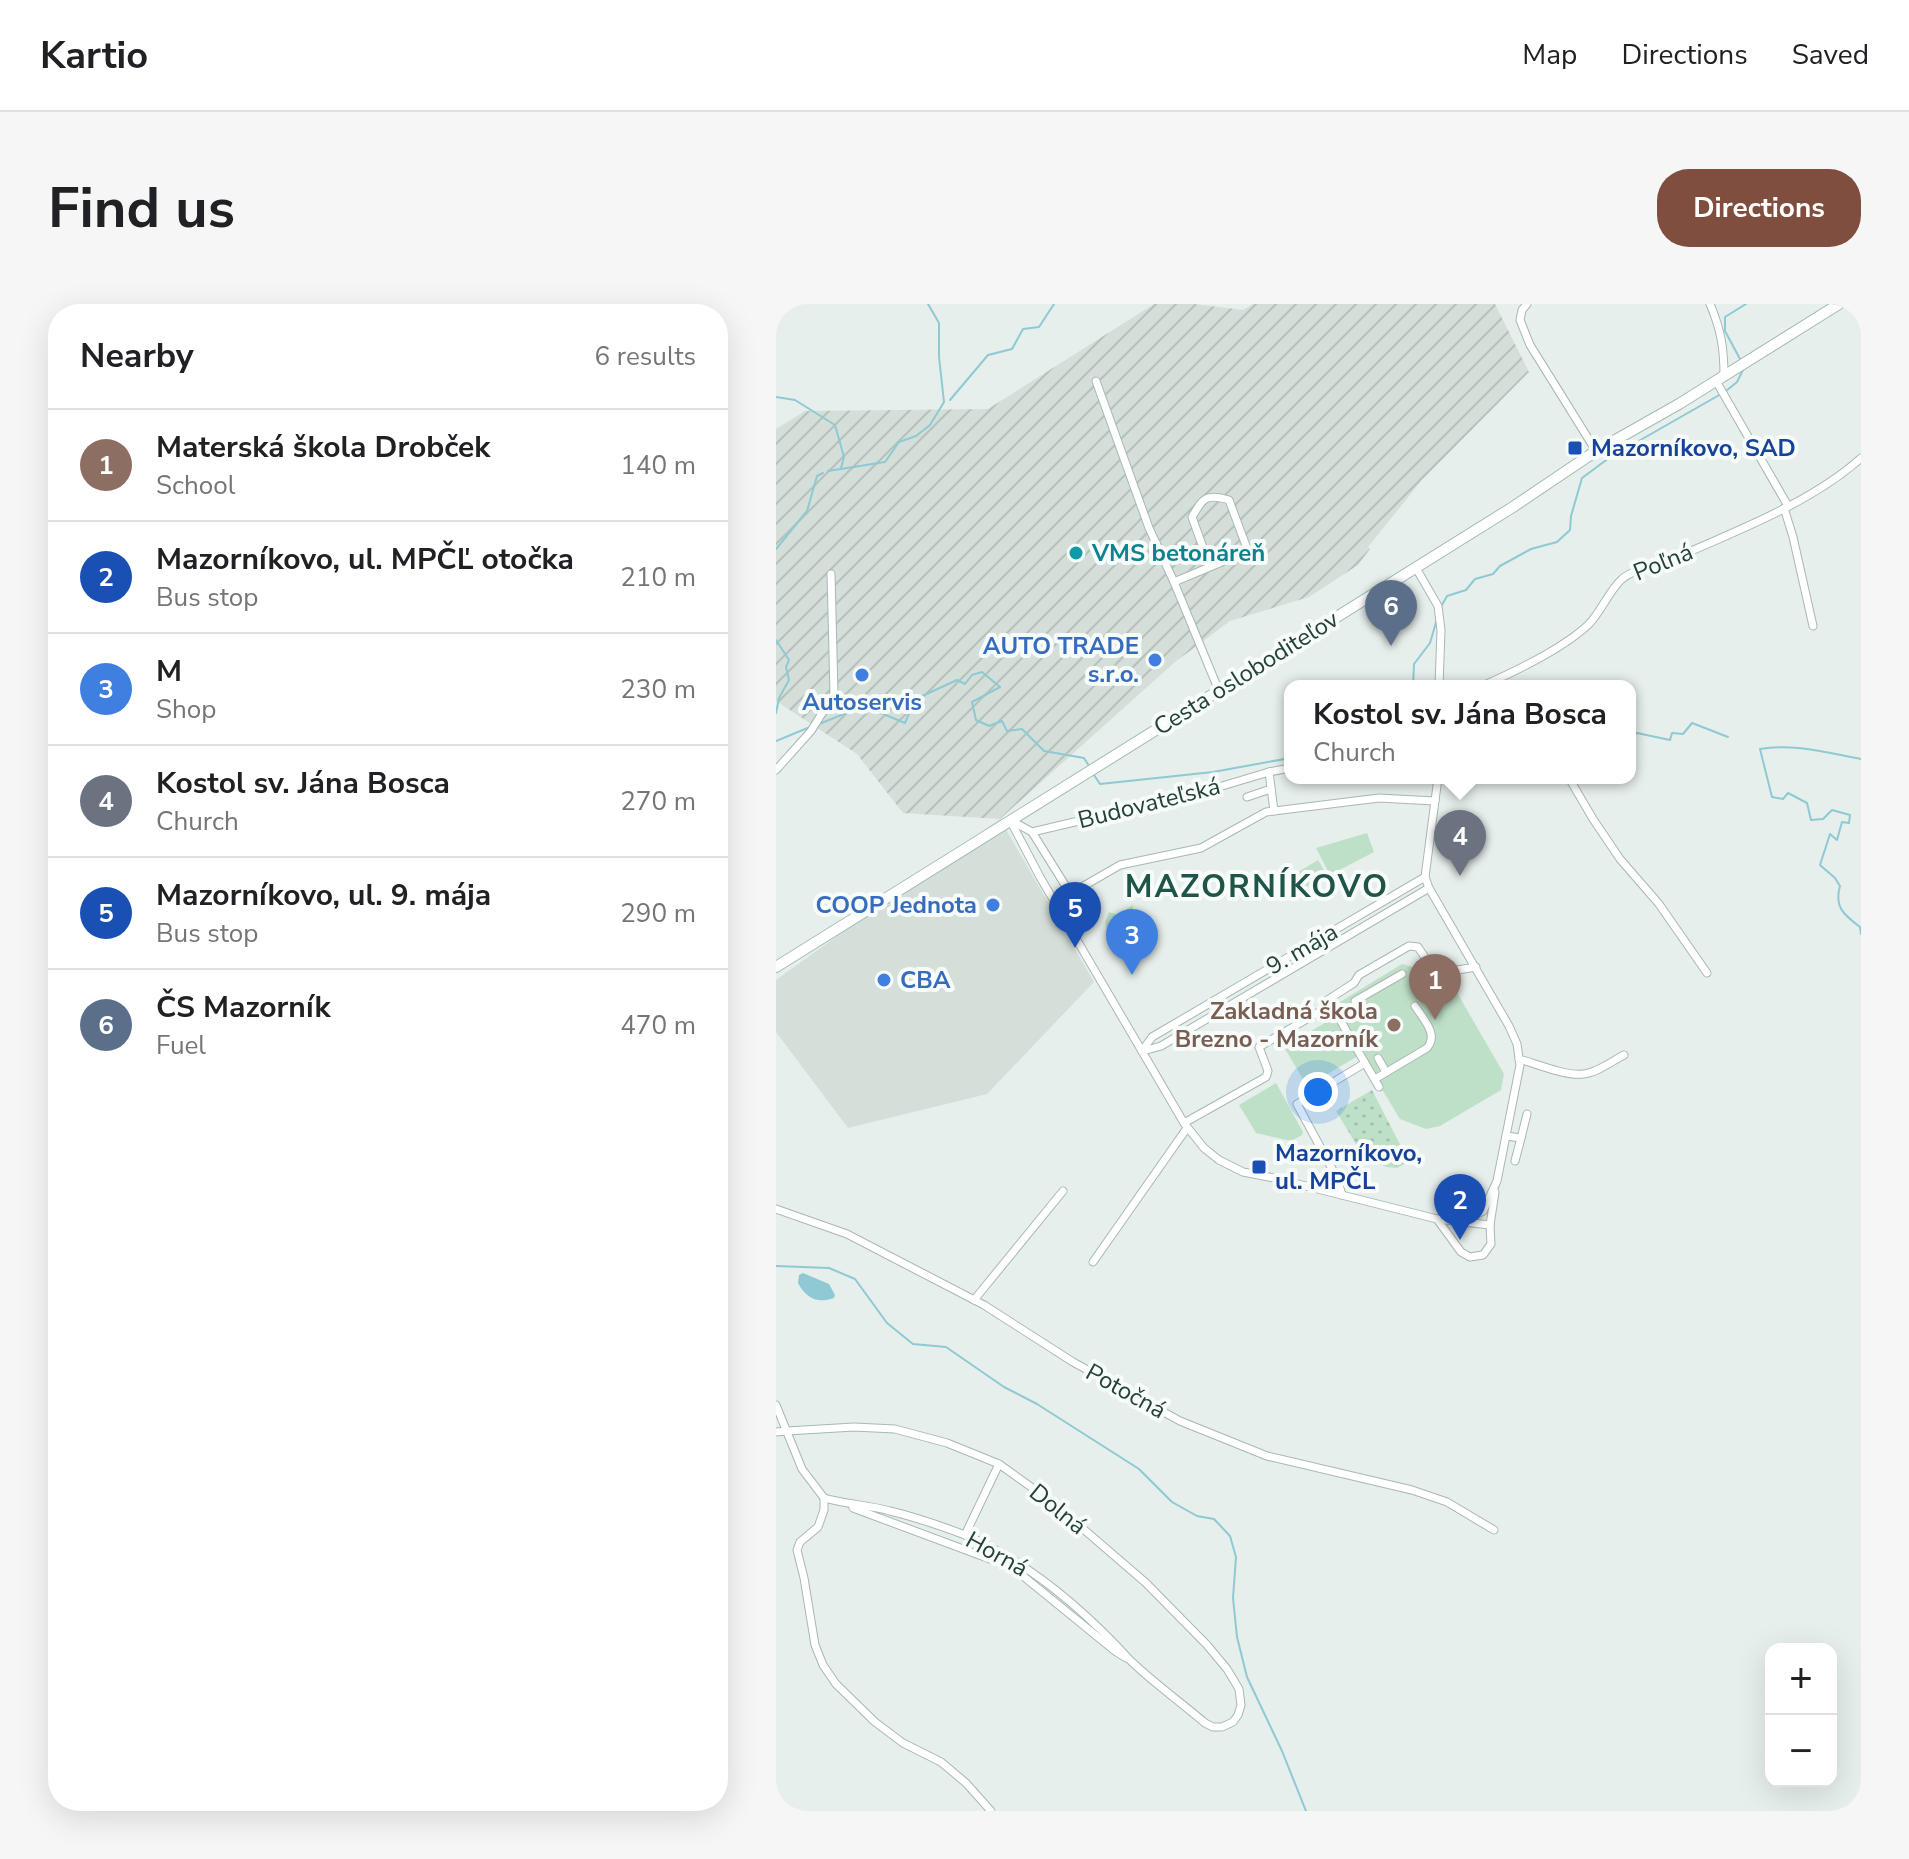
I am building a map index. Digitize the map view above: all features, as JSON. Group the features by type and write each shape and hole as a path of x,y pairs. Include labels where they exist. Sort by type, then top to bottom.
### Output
{"main road":[{"name":"Cesta osloboditeľov","path":"776,967 1513,507 1596,451 1720,379 1839,304"}],"street":[{"path":"1527,304 1520,320 1530,345 1596,451"},
{"path":"1710,304 1724,346 1720,379 1786,507 1813,626"},
{"path":"1096,381 1149,528 1219,691"},
{"name":"Poľná","path":"1493,680 1560,645 1588,624 1621,579 1686,554 1786,507 1822,488 1861,458"},
{"path":"1174,582 1210,567 1248,551 1229,500 1215,496 1202,501 1192,517 1210,567"},
{"path":"1416,568 1438,606 1441,630 1439,680"},
{"path":"776,770 821,718 834,694 831,574"},
{"name":"Budovateľská","path":"1032,832 1284,769"},
{"path":"1269,772 1274,811"},
{"path":"1437,784 1425,877 1509,1026 1517,1044 1520,1065 1497,1181 1490,1225 1491,1244 1483,1255 1470,1257 1461,1252 1437,1219"},
{"path":"1573,784 1613,849 1659,904 1707,973"},
{"path":"1247,797 1271,789"},
{"path":"1056,902 1120,865 1201,848 1266,812 1379,798 1435,801"},
{"path":"1010,820 1032,832 1070,893"},
{"path":"1010,820 1186,1126 1204,1148 1233,1168 1437,1219 1490,1225"},
{"name":"9. mája","path":"1142,1051 1152,1037 1425,877"},
{"path":"1142,1051 1161,1046 1429,888"},
{"path":"1093,1262 1186,1126 1266,1077 1268,1071 1259,1047 1324,1009 1326,1001 1354,983 1359,975 1409,946 1418,947 1432,968 1445,972 1476,967"},
{"path":"1379,1087 1339,1018 1358,1008 1355,1001 1402,974"},
{"path":"1375,1079 1432,1043 1433,1036 1415,1006"},
{"path":"1519,1059 1582,1074 1595,1071 1624,1055"},
{"path":"1378,1058 1386,1072"},
{"path":"1342,1195 1337,1178 1297,1104 1365,1063"},
{"path":"1515,1161 1527,1114"},
{"path":"1506,1136 1521,1138"},
{"path":"1463,1221 1483,1211 1497,1181"},
{"path":"974,1300 1063,1191"},
{"name":"Potočná","path":"776,1209 847,1234 974,1300 1076,1363 1180,1421 1267,1456 1424,1494 1447,1502 1494,1530"},
{"path":"776,1405 802,1469 824,1498 824,1510 818,1527 800,1542 797,1550 815,1645 823,1665 836,1684 875,1722 903,1743 941,1762 966,1783 991,1811"},
{"name":"Dolná","path":"776,1432 854,1427 895,1429 947,1443 999,1464 1052,1502 1146,1583 1207,1645 1239,1689 1241,1705 1233,1722"},
{"path":"965,1535 999,1464"},
{"name":"Horná","path":"824,1498 998,1562 1023,1576 1205,1723 1222,1727 1233,1722"},
{"name":"Horná","path":"835,1501 888,1510 965,1535 1002,1553 1031,1571 1091,1619 1131,1661"}],"shaded area":[{"path":"1154,304 1194,304 1243,310 1253,304 1495,304 1529,372 1422,480 1368,547 1370,549 1358,565 1309,597 1230,621 1175,662 1000,819 903,813 857,754 776,701 776,429 805,411 988,409"},
{"path":"1000,819 1094,982 987,1094 848,1128 776,1032 776,980"}],"green space":[{"path":"1367,833 1374,852 1330,875 1316,848"},
{"path":"1318,860 1327,875 1294,894 1285,880"},
{"path":"1133,905 1126,927 1108,937 1105,922 1109,912 1118,915"},
{"path":"1402,964 1448,977 1504,1074 1501,1090 1440,1126 1426,1129 1400,1119 1380,1086 1380,1074 1373,1072 1344,1023 1349,1017 1340,1002"},
{"path":"1335,1017 1358,1056 1307,1086 1284,1047"},
{"path":"1276,1083 1303,1132 1291,1141 1256,1133 1239,1105"},
{"path":"1372,1090 1409,1162 1397,1168 1365,1159 1336,1111"}],"water":[{"path":"803,1273 829,1284 834,1298 817,1300 808,1296 798,1283 799,1275"}],"waterway":[{"path":"828,471 885,462 899,442 916,436 930,425 944,402 939,323 928,304"},
{"path":"950,400 988,355 1012,349 1023,329 1039,327 1054,304"},
{"path":"1740,359 1725,331 1725,317 1746,304"},
{"path":"1726,391 1737,382 1744,368"},
{"path":"1442,605 1447,596 1466,590 1475,579 1493,574 1500,566 1531,549 1557,542 1570,530 1582,478 1609,458 1721,394"},
{"path":"776,397 795,400 835,425 844,457 841,468"},
{"path":"776,549 807,511 817,476 823,473"},
{"path":"1413,680 1414,664 1430,643 1437,619"},
{"path":"776,640 789,660 786,667 789,680 779,698 776,713"},
{"path":"819,724 864,706 905,723 911,709 907,703 957,680 965,684 972,675 982,672 1000,687 972,702 976,720 989,726 1002,721 1007,731 1022,729 1044,751 1084,758 1089,766"},
{"path":"1636,733 1670,740 1672,733 1683,734 1692,723 1728,737"},
{"path":"776,741 810,727"},
{"path":"1861,759 1798,748 1760,749 1772,797 1783,799 1788,793 1807,803 1811,820 1823,819 1832,810 1850,815 1849,823 1842,822 1837,840 1830,834 1820,865 1840,886 1839,905 1860,927 1861,934"},
{"path":"1094,775 1100,784 1213,772 1284,759"},
{"path":"776,1266 829,1268 855,1279 887,1323 913,1344 946,1347 1004,1387 1037,1404 1139,1469 1172,1502 1197,1516 1214,1519 1230,1536 1236,1557 1233,1598 1237,1637 1247,1677 1306,1811"}],"place":[{"name":"Mazorníkovo, SAD","path":"1575,448"},
{"name":"VMS betonáreň","path":"1076,553"},
{"name":"ČS Mazorník","path":"1391,646"},
{"name":"AUTO TRADE s.r.o.","path":"1155,660"},
{"name":"Autoservis","path":"862,675"},
{"name":"Kostol sv. Jána Bosca","path":"1460,876"},
{"name":"COOP Jednota","path":"993,905"},
{"name":"Mazorníkovo, ul. 9. mája","path":"1075,948"},
{"name":"M","path":"1132,975"},
{"name":"CBA","path":"884,980"},
{"name":"Materská škola Drobček","path":"1435,1020"},
{"name":"Zakladná škola Brezno - Mazorník","path":"1394,1025"},
{"name":"Mazorníkovo, ul. MPČL","path":"1259,1167"},
{"name":"Mazorníkovo, ul. MPČĽ otočka","path":"1460,1240"}],"district":[{"name":"MAZORNÍKOVO","path":"1257,886"}]}
